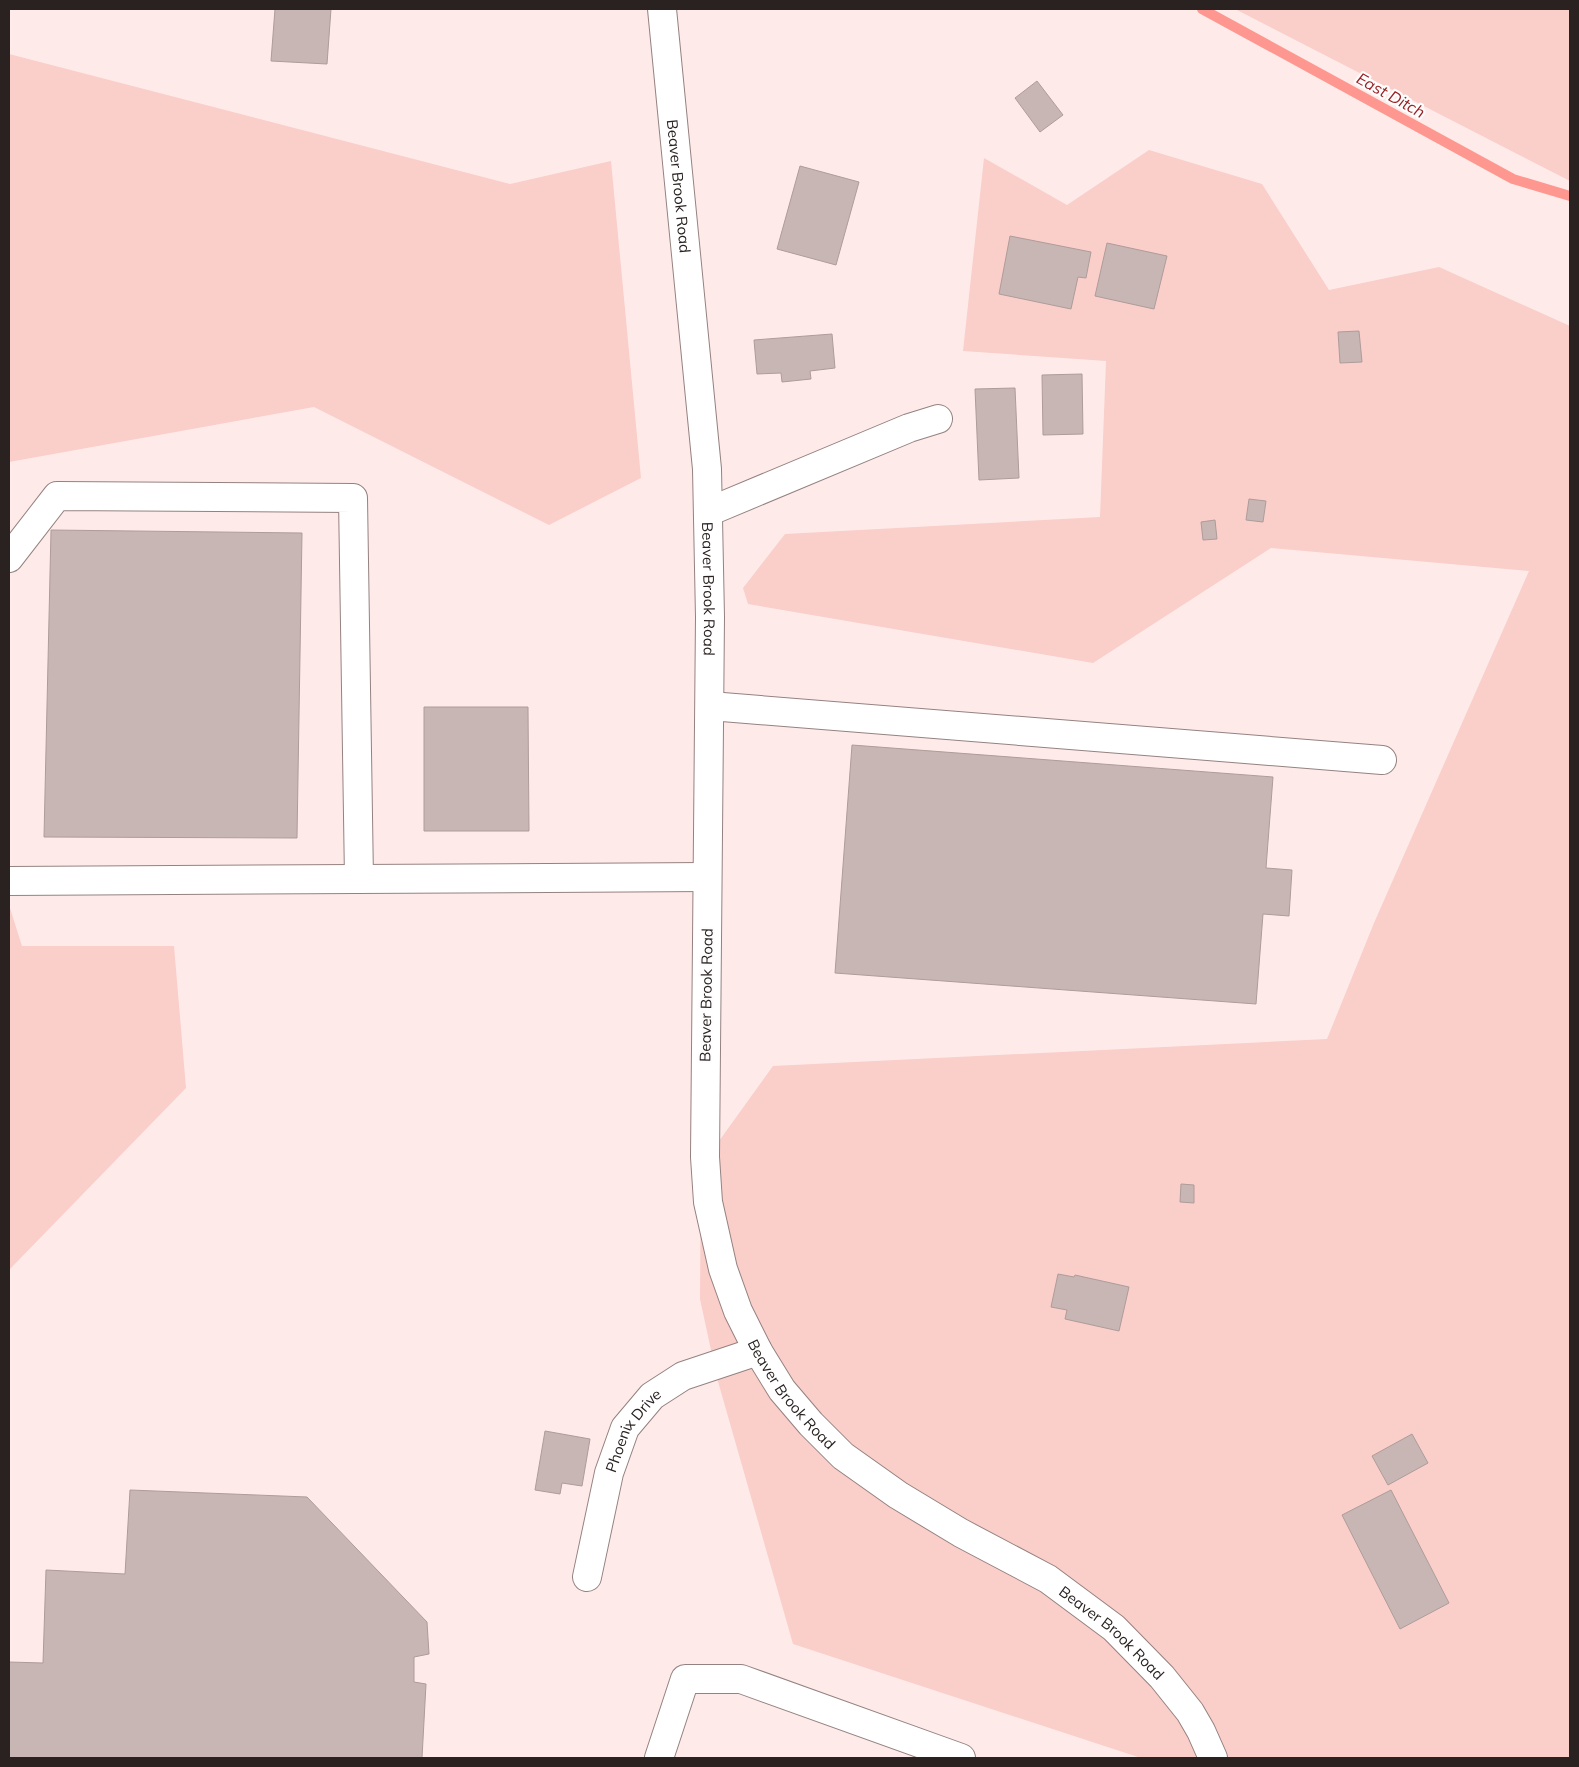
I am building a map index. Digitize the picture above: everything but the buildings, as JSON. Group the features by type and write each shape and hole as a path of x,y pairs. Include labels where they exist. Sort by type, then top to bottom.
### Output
{"street":[{"name":"Beaver Brook Road","path":"662,9 707,469 710,706 705,1157 708,1202 723,1269 738,1311 758,1351 782,1390 811,1424 844,1456 898,1495 953,1528 1048,1579 1114,1628 1162,1676 1190,1712 1202,1731 1213,1758"},
{"path":"708,512 909,428 938,419"},
{"path":"9,558 57,496 353,498 359,879"},
{"path":"710,706 1382,760"},
{"path":"9,881 708,877"},
{"name":"Phoenix Drive","path":"587,1577 609,1472 625,1428 652,1396 683,1376 758,1351"},
{"path":"660,1758 685,1679 741,1679 961,1758"}],"shaded area":[{"path":"1235,9 1570,9 1570,181"},
{"path":"9,54 510,184 611,161 641,478 549,525 314,407 9,462"},
{"path":"1149,150 1262,184 1329,290 1439,267 1570,326 1570,1758 1141,1758 793,1644 717,1378 700,1299 701,1166 773,1066 1327,1039 1374,923 1529,571 1271,548 1093,663 748,604 743,588 785,534 1100,517 1106,361 963,351 984,158 1067,205"},
{"path":"9,905 22,946 174,946 186,1088 9,1270"}],"waterway":[{"name":"East Ditch","path":"1202,9 1513,179 1570,196"}]}
